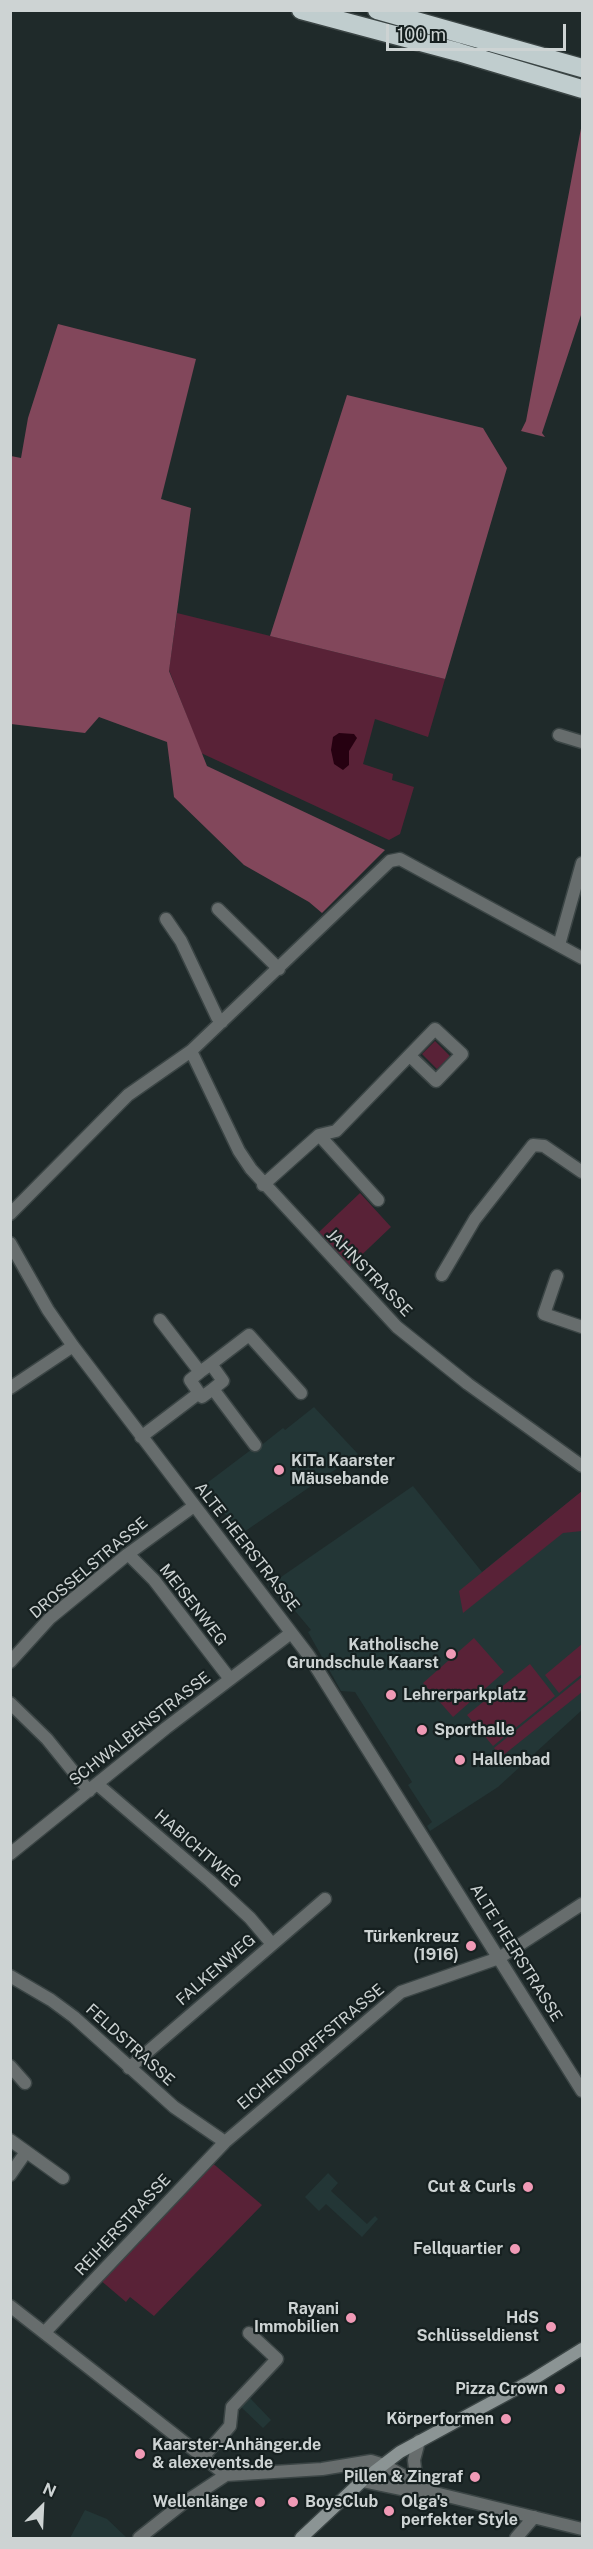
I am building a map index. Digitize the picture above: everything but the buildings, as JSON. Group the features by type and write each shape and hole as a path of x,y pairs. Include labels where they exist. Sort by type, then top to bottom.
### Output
{"highway":[{"path":"301,10 458,52 582,89"},
{"path":"377,10 582,68"}],"main road":[{"path":"301,2538 362,2481 418,2441 582,2351"}],"street":[{"path":"559,735 582,742"},
{"path":"10,1214 128,1095 191,1051 386,864 400,859 582,958"},
{"path":"559,945 582,863"},
{"path":"218,909 279,969"},
{"path":"166,919 181,940 217,1017 222,1022"},
{"name":"JAHNSTRASSE","path":"191,1051 239,1150 263,1185 397,1327 468,1384 582,1466"},
{"path":"263,1185 319,1135 336,1131 410,1056"},
{"path":"319,1135 378,1200"},
{"path":"442,1275 475,1219 533,1145 544,1146 582,1172"},
{"name":"ALTE HEERSTRASSE","path":"10,1243 48,1310 73,1346 327,1683 499,1958 578,2075 582,2091"},
{"path":"557,1276 544,1314 582,1327"},
{"path":"160,1320 200,1372"},
{"path":"210,1364 223,1381 202,1397 190,1380 210,1364 249,1335 301,1393"},
{"path":"10,1388 73,1346"},
{"path":"213,1389 255,1445"},
{"path":"141,1437 199,1393"},
{"name":"DROSSELSTRASSE","path":"10,1662 50,1618 128,1554 194,1506"},
{"name":"MEISENWEG","path":"128,1554 154,1580 230,1679"},
{"name":"SCHWALBENSTRASSE","path":"10,1854 291,1633"},
{"name":"HABICHTWEG","path":"10,1703 93,1787 210,1881 250,1918 272,1944"},
{"name":"FALKENWEG","path":"129,2068 325,1899"},
{"name":"EICHENDORFFSTRASSE","path":"225,2142 401,1992 499,1958 582,1904"},
{"name":"FELDSTRASSE","path":"10,1976 51,2000 74,2017 180,2112 225,2142"},
{"path":"10,2066 25,2083"},
{"path":"10,2140 63,2178"},
{"name":"REIHERSTRASSE","path":"45,2332 225,2142"},
{"path":"10,2175 26,2152"},
{"path":"10,2306 226,2475"},
{"path":"203,2457 230,2426 232,2407 277,2359 249,2333"},
{"path":"417,2484 414,2460 418,2441"},
{"path":"139,2538 182,2504 226,2475 322,2469 371,2461 384,2465 435,2493"},
{"path":"362,2481 415,2492 435,2493 582,2529"},
{"path":"516,2538 534,2517"}],"shaded area":[{"path":"582,123 582,312 542,433 545,437 521,431 526,421"},
{"path":"58,324 196,359 161,499 191,508 169,671 207,766 385,850 322,913 309,902 244,865 174,797 167,742 99,717 85,733 11,724 11,456 21,458 28,418"},
{"path":"347,395 483,428 507,468 445,679 270,636"},
{"path":"177,613 445,679 428,737 375,719 363,764 393,774 392,780 414,787 400,834 389,840 201,753 169,670"},
{"path":"339,733 354,734 357,738 349,751 349,765 343,770 334,764 331,750 333,737"},
{"path":"435,1041 450,1056 437,1069 422,1054"},
{"path":"360,1193 391,1227 350,1266 319,1232"},
{"name":"KiTa Kaarster Mäusebande","path":"314,1407 358,1454 241,1534 203,1486 252,1449 254,1451 283,1428 285,1430"},
{"name":"Katholische Grundschule Kaarst","path":"413,1486 482,1572 582,1491 582,1710 498,1787 430,1831 427,1826 432,1822 408,1785 412,1782 355,1692 341,1691 308,1632 311,1630 291,1606 289,1608 268,1586"},
{"path":"582,1491 582,1531 563,1533 463,1613 459,1591"},
{"path":"474,1638 504,1672 453,1717 423,1683"},
{"path":"582,1644 582,1674 559,1693 545,1675"},
{"path":"530,1664 555,1696 493,1746 467,1715"},
{"path":"582,1677 582,1692 501,1757 494,1748"},
{"path":"210,2161 262,2205 154,2316 130,2297 126,2302 99,2279"},
{"path":"328,2173 338,2183 331,2191 367,2224 375,2216 378,2219 362,2237 326,2204 319,2211 305,2197"},
{"path":"250,2398 271,2420 263,2428 241,2407"},
{"path":"85,2510 107,2519 127,2538 70,2538"}],"place":[{"name":"KiTa Kaarster Mäusebande","path":"279,1470"},
{"name":"Katholische Grundschule Kaarst","path":"451,1654"},
{"name":"Lehrerparkplatz","path":"391,1695"},
{"name":"Sporthalle","path":"422,1730"},
{"name":"Hallenbad","path":"460,1760"},
{"name":"Türkenkreuz (1916)","path":"471,1946"},
{"name":"Cut & Curls","path":"528,2187"},
{"name":"Fellquartier","path":"515,2249"},
{"name":"Rayani Immobilien","path":"351,2318"},
{"name":"HdS Schlüsseldienst","path":"551,2327"},
{"name":"Pizza Crown","path":"560,2389"},
{"name":"Körperformen","path":"506,2419"},
{"name":"Kaarster-Anhänger.de & alexevents.de","path":"140,2454"},
{"name":"Pillen & Zingraf","path":"475,2477"},
{"name":"Wellenlänge","path":"260,2502"},
{"name":"BoysClub","path":"293,2502"},
{"name":"Olga's perfekter Style","path":"389,2511"}]}
